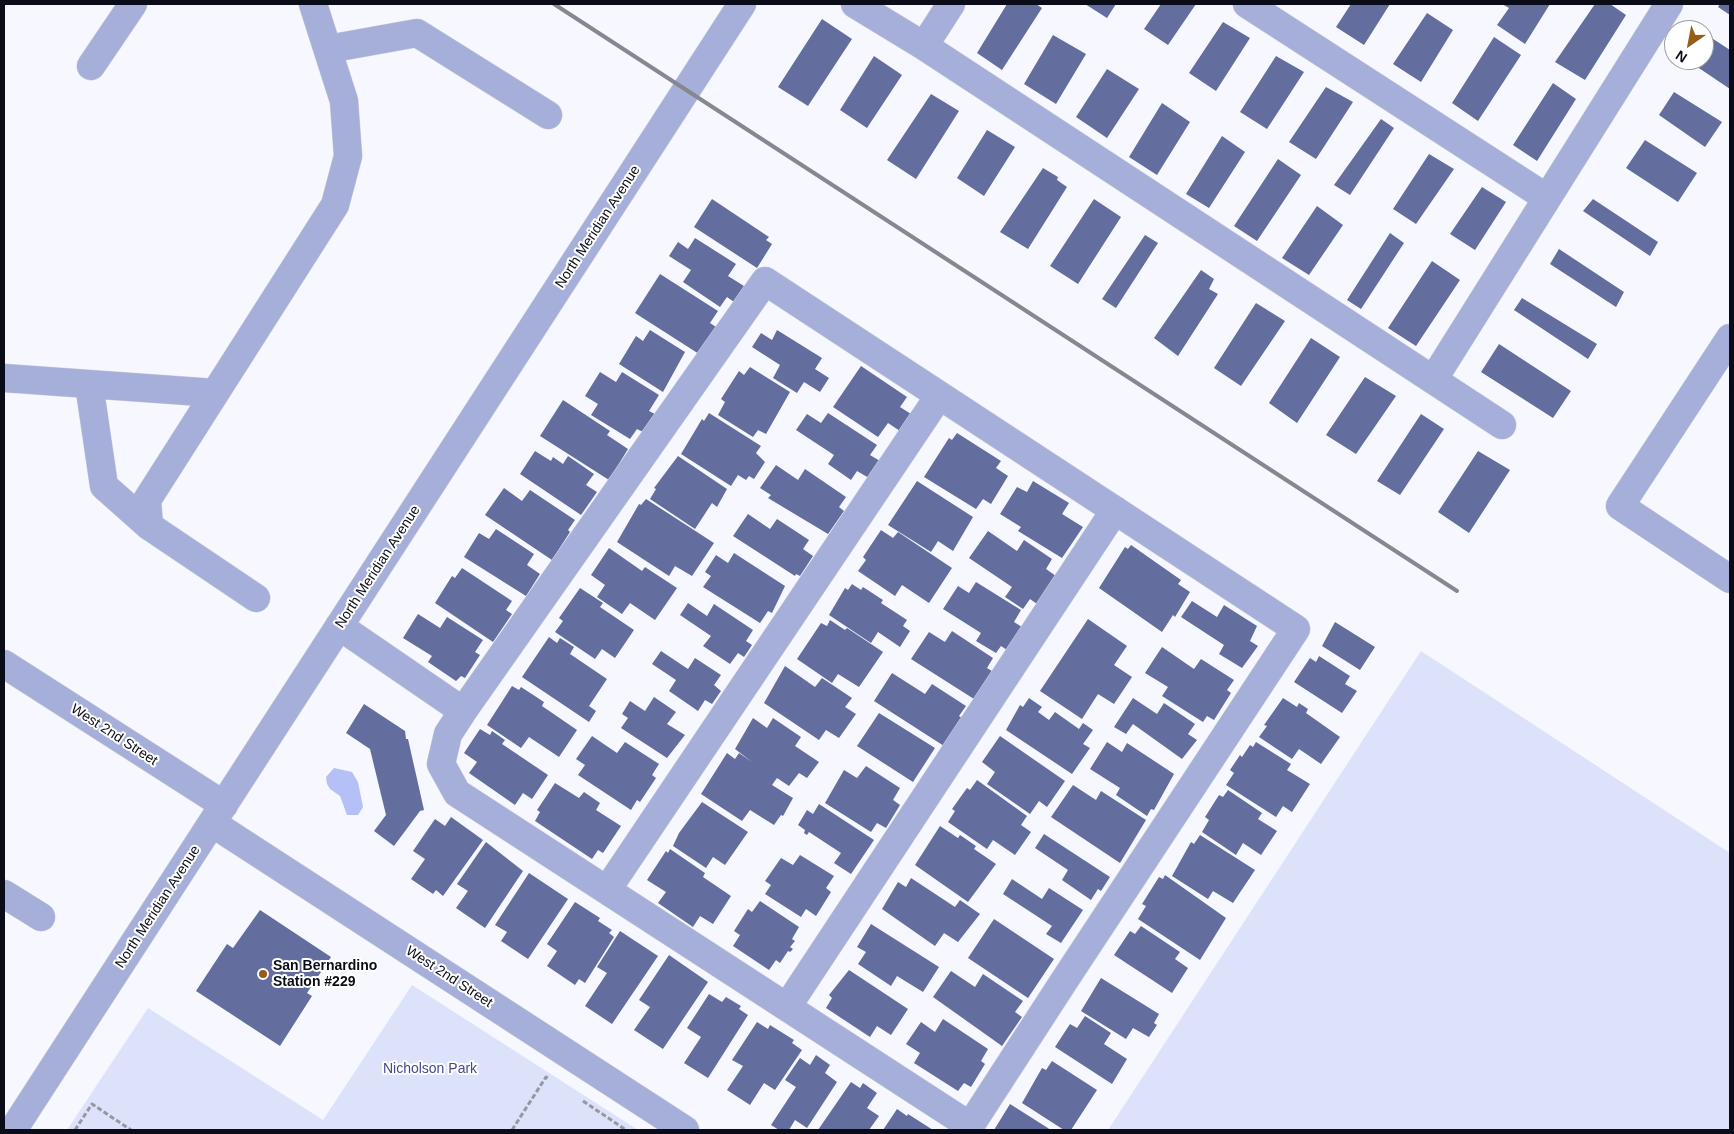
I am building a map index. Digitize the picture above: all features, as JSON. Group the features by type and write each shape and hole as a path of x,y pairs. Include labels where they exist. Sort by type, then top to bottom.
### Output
{"street":[{"path":"91,66 133,4"},
{"path":"149,526 147,500 335,205 348,156 344,100 313,4"},
{"name":"North Meridian Avenue","path":"13,1130 742,4"},
{"path":"855,4 924,46 1502,425"},
{"path":"924,46 951,4"},
{"path":"1247,4 1546,198"},
{"path":"1433,380 1666,5"},
{"path":"328,49 417,33 548,115"},
{"path":"765,281 1115,510 1296,629 969,1128 787,1007 457,793 441,764 448,734 765,281"},
{"path":"1730,338 1620,506 1730,579"},
{"path":"4,378 215,393"},
{"path":"89,384 104,486 149,526 256,598"},
{"path":"607,890 939,396"},
{"path":"787,1007 1115,510"},
{"path":"340,626 464,711"},
{"name":"West 2nd Street","path":"4,664 218,814 685,1130"},
{"path":"4,894 41,917"}],"path":[{"path":"512,1130 546,1077 554,1082"},
{"path":"578,1098 626,1130"},
{"path":"75,1130 92,1104 131,1130"}],"green space":[{"path":"1421,651 1730,853 1730,1130 1108,1130"},
{"name":"Nicholson Park","path":"412,985 638,1130 67,1130 148,1008 323,1120"}],"water":[{"path":"334,768 352,772 358,782 363,807 358,815 347,815 340,796 330,789 327,784 326,777"}],"building":[{"path":"1007,4 1036,4 1042,8 1002,70 977,53"},
{"path":"1085,4 1116,4 1107,18"},
{"path":"1161,4 1196,4 1168,45 1144,29"},
{"path":"1351,4 1390,4 1364,45 1336,27"},
{"path":"1502,4 1550,4 1525,44 1497,25 1509,8"},
{"path":"1595,4 1610,4 1626,15 1585,80 1555,62"},
{"path":"1720,4 1730,4 1730,15 1718,7"},
{"path":"1427,13 1453,30 1421,82 1393,64"},
{"path":"822,19 852,39 808,106 778,87"},
{"path":"1223,22 1250,38 1216,91 1189,73"},
{"path":"1053,35 1086,54 1056,104 1024,84"},
{"path":"1494,37 1521,55 1478,121 1452,103"},
{"path":"1714,40 1730,50 1730,89 1702,70 1714,70"},
{"path":"874,56 902,75 867,128 840,110"},
{"path":"1276,56 1304,72 1267,129 1240,112"},
{"path":"1107,69 1139,89 1107,138 1076,117"},
{"path":"1553,83 1576,99 1537,161 1513,145"},
{"path":"1326,87 1353,102 1316,159 1289,142"},
{"path":"1674,92 1722,122 1705,147 1659,115"},
{"path":"931,94 959,111 916,179 887,160"},
{"path":"1162,103 1190,122 1157,175 1129,157"},
{"path":"1381,119 1394,128 1350,195 1334,185"},
{"path":"987,130 1015,147 984,196 957,178"},
{"path":"1222,136 1245,152 1209,208 1186,194"},
{"path":"1645,140 1697,173 1678,202 1626,168"},
{"path":"1429,154 1454,169 1416,224 1393,209"},
{"path":"1278,159 1301,175 1257,241 1234,226"},
{"path":"1043,168 1058,177 1057,180 1067,187 1028,249 1000,232"},
{"path":"1482,187 1506,202 1475,250 1450,234"},
{"path":"712,199 769,237 766,240 772,244 757,268 694,227"},
{"path":"1094,199 1121,217 1078,284 1050,266"},
{"path":"1593,199 1658,242 1650,256 1583,211"},
{"path":"1317,206 1343,225 1309,275 1282,258"},
{"path":"1390,233 1404,243 1361,309 1347,300"},
{"path":"1145,235 1158,243 1116,308 1102,299"},
{"path":"695,238 736,264 728,276 744,286 734,302 727,297 720,307 683,282 691,270 669,256 678,242 688,249"},
{"path":"1559,249 1624,292 1616,307 1550,264"},
{"path":"1432,261 1460,280 1416,346 1388,328"},
{"path":"1201,270 1214,279 1209,289 1218,294 1178,356 1154,338"},
{"path":"660,274 718,311 710,323 716,327 699,354 635,313"},
{"path":"1522,298 1597,344 1588,359 1514,310"},
{"path":"1256,303 1285,321 1241,386 1214,368"},
{"path":"650,330 685,352 663,392 619,364 636,336 643,341"},
{"path":"777,330 822,358 815,369 829,378 820,392 804,382 797,393 773,378 780,365 752,347 761,333 772,340"},
{"path":"1311,338 1340,357 1297,423 1269,403"},
{"path":"1499,344 1571,391 1553,418 1481,372"},
{"path":"861,366 907,397 900,407 911,414 900,431 888,423 878,437 833,407"},
{"path":"750,367 790,392 766,434 758,430 753,437 718,415 725,402 721,399 739,371 744,375"},
{"path":"600,372 616,382 622,372 659,395 649,411 655,414 643,432 637,429 630,439 591,415 598,404 585,396"},
{"path":"1365,377 1396,396 1356,454 1326,435"},
{"path":"563,400 610,431 607,435 628,449 609,480 540,436"},
{"path":"709,413 761,446 756,453 765,462 754,479 749,476 746,480 738,475 731,486 681,454 702,419 704,421"},
{"path":"828,413 877,445 870,455 880,461 869,478 857,471 851,480 828,464 834,455 796,430 807,414 821,423"},
{"path":"1421,414 1444,429 1400,495 1377,481"},
{"path":"957,433 1001,461 996,468 1008,476 991,504 983,499 976,509 924,477 949,438 952,440"},
{"path":"535,451 551,461 553,457 563,464 568,456 594,474 586,485 597,492 581,515 520,474"},
{"path":"1478,451 1510,470 1469,533 1438,512"},
{"path":"678,456 727,489 717,507 712,503 695,529 650,499 656,489 654,488"},
{"path":"776,465 798,480 805,469 846,497 839,507 844,511 828,534 768,498 771,495 760,488"},
{"path":"917,481 973,517 953,551 938,541 931,552 888,525"},
{"path":"1033,481 1069,503 1062,514 1083,527 1062,558 1018,531 1021,527 1000,514 1017,487 1027,492"},
{"path":"504,488 522,501 530,490 575,520 568,530 570,532 552,560 485,515"},
{"path":"646,499 714,543 692,576 675,566 669,576 617,542 639,504 641,505"},
{"path":"748,514 770,529 777,519 809,540 803,549 813,556 800,576 796,574 795,576 733,536"},
{"path":"496,529 534,554 527,565 540,574 526,596 464,557 479,533 489,539"},
{"path":"881,530 893,538 898,532 952,568 929,603 902,585 895,596 858,571 866,560 863,557"},
{"path":"988,531 1017,551 1024,540 1052,559 1046,569 1056,576 1037,604 1030,599 1023,609 1005,597 1012,587 969,558"},
{"path":"1131,545 1181,580 1178,584 1190,592 1175,617 1173,615 1162,632 1099,588 1125,547 1128,549"},
{"path":"609,548 642,571 645,567 677,588 655,620 630,603 622,614 597,597 605,585 591,575"},
{"path":"734,553 785,586 772,613 768,611 760,623 703,587 711,576 705,572 716,555 728,563"},
{"path":"462,568 512,601 506,610 512,614 493,642 435,603 452,576 455,578"},
{"path":"976,582 1021,610 1014,622 1022,627 1007,650 1001,646 996,653 976,641 981,633 943,609 958,586 969,593"},
{"path":"852,584 861,590 863,587 883,600 881,603 907,620 903,626 910,631 900,647 878,632 871,643 829,615 845,588 848,590"},
{"path":"580,588 603,603 600,607 634,630 615,658 602,649 595,659 555,632 563,621 559,618"},
{"path":"1192,601 1217,617 1224,605 1257,626 1250,641 1258,646 1242,668 1219,654 1224,645 1181,617"},
{"path":"688,603 707,616 714,604 753,630 746,641 752,645 744,657 738,653 730,664 703,646 711,636 680,615"},
{"path":"418,614 440,628 447,617 483,640 475,652 480,655 465,678 461,676 456,681 428,662 432,656 403,638"},
{"path":"1088,619 1127,646 1114,665 1132,677 1114,704 1098,694 1082,719 1040,691"},
{"path":"830,620 845,630 847,628 883,652 859,687 838,674 832,683 797,659 821,623 827,626"},
{"path":"1335,622 1375,647 1360,670 1322,646"},
{"path":"952,631 993,658 987,668 992,671 974,699 911,659 929,632 945,642"},
{"path":"549,637 557,643 560,638 574,647 570,654 607,679 589,706 596,711 589,722 522,677"},
{"path":"1162,647 1194,669 1201,659 1234,680 1227,690 1231,693 1214,720 1207,716 1203,722 1162,696 1168,687 1145,673"},
{"path":"661,651 688,669 695,658 721,675 714,685 721,691 712,704 705,700 698,711 669,691 676,680 652,664"},
{"path":"1319,656 1350,676 1345,684 1357,691 1342,713 1294,682 1310,658 1316,662"},
{"path":"785,666 815,687 822,678 852,698 845,707 856,714 839,738 826,730 819,740 764,703"},
{"path":"892,673 925,694 932,684 966,706 959,716 962,718 944,746 874,701"},
{"path":"512,686 519,690 521,687 544,702 542,706 577,730 559,757 529,737 521,748 487,725"},
{"path":"654,697 676,712 667,724 685,735 667,758 621,728 628,718 622,714 630,701 645,711"},
{"path":"1029,698 1042,707 1038,712 1049,720 1055,712 1079,729 1083,723 1093,730 1083,744 1090,748 1072,774 1006,730 1020,705 1023,707"},
{"path":"1133,698 1157,714 1164,703 1195,724 1188,734 1197,740 1182,759 1133,724 1126,734 1114,727"},
{"path":"1283,698 1297,707 1299,703 1308,709 1306,713 1340,737 1321,764 1299,749 1292,759 1259,737 1267,726 1264,725"},
{"path":"364,704 405,731 424,810 420,811 394,846 374,831 386,815 370,749 346,733"},
{"path":"879,713 935,748 913,782 857,746"},
{"path":"753,718 767,728 773,718 801,737 795,746 819,762 807,778 799,773 789,786 777,778 772,785 793,798 783,816 781,815 774,825 750,810 742,821 701,794 727,753 735,759 739,753 752,762 735,749"},
{"path":"480,729 490,735 492,731 505,740 502,744 548,775 532,799 523,793 515,805 469,773 477,762 464,753"},
{"path":"592,736 617,753 625,742 659,764 652,775 656,778 640,802 637,800 631,810 578,775 585,765 576,759"},
{"path":"1000,736 1065,781 1047,807 1039,801 1030,814 987,784 995,772 982,762"},
{"path":"1107,742 1122,752 1127,743 1174,774 1154,810 1151,809 1147,816 1116,795 1120,788 1090,769"},
{"path":"1256,742 1291,764 1287,770 1310,784 1292,812 1283,806 1276,817 1226,785 1234,773 1230,770 1240,755 1242,757 1250,745 1253,747"},
{"path":"866,766 900,788 893,800 900,805 886,828 877,823 871,832 825,803 844,770 857,778"},
{"path":"977,780 1027,816 1021,825 1031,832 1015,855 993,840 987,849 948,822 955,811 952,809 967,788 970,790"},
{"path":"555,783 579,798 584,792 600,803 596,810 621,826 603,853 598,850 592,859 535,821 540,812 537,810"},
{"path":"1073,785 1096,800 1101,791 1146,820 1120,863 1051,817"},
{"path":"1228,790 1262,813 1258,819 1277,831 1261,855 1243,843 1236,855 1202,832 1209,820 1205,817 1219,795 1223,797"},
{"path":"702,802 748,832 725,865 713,857 706,868 673,846 679,833"},
{"path":"819,804 874,840 851,874 834,863 841,853 809,832 807,835 804,833 805,830 798,825 807,810 813,814"},
{"path":"451,817 483,840 443,896 436,890 433,894 411,879 425,859 413,851 435,819 445,826"},
{"path":"940,826 958,838 960,835 976,846 974,849 996,864 968,902 915,865"},
{"path":"1044,834 1110,877 1101,891 1098,889 1091,900 1062,880 1068,870 1035,848"},
{"path":"1200,835 1255,870 1233,903 1213,891 1208,899 1172,876 1191,842 1194,844"},
{"path":"486,842 523,871 485,928 456,908 468,891 457,884"},
{"path":"670,849 705,873 703,877 731,896 713,924 700,916 693,927 658,903 666,892 647,880 666,851 668,853"},
{"path":"800,855 834,876 826,888 831,892 816,916 806,909 801,917 765,894 771,885 765,881 781,858 793,865"},
{"path":"529,873 568,899 528,959 501,941 507,932 495,925"},
{"path":"1165,875 1226,918 1200,960 1138,919 1146,906 1142,904 1159,877 1163,879"},
{"path":"911,878 955,907 960,900 980,914 958,942 944,933 935,946 882,909 898,882 906,887"},
{"path":"1012,879 1042,899 1049,888 1083,910 1061,943 1046,934 1052,926 1003,894"},
{"path":"760,901 799,927 792,939 795,941 790,947 793,949 790,952 788,951 780,963 776,960 769,970 733,946 740,935 734,931 748,909 752,912"},
{"path":"575,902 600,918 598,921 612,930 609,933 614,937 585,983 579,979 575,985 547,966 557,951 547,944"},
{"name":"San Bernardino Station #229","path":"260,910 331,957 307,993 312,996 280,1046 196,991 227,944 233,948"},
{"path":"994,919 1054,959 1028,998 968,958"},
{"path":"871,924 939,967 923,992 897,976 891,986 858,964 866,952 857,947"},
{"path":"1141,926 1180,952 1175,959 1188,968 1172,993 1114,955 1130,931 1135,934"},
{"path":"620,931 658,956 612,1024 585,1006 607,973 597,967"},
{"path":"669,955 708,982 663,1049 634,1030 650,1007 639,1000"},
{"path":"849,970 908,1009 891,1035 877,1026 870,1037 826,1008 832,998 829,995"},
{"path":"951,971 975,987 983,974 1023,1001 1015,1012 1022,1017 1002,1046 933,997"},
{"path":"1101,978 1159,1014 1154,1023 1157,1025 1149,1037 1133,1028 1126,1039 1081,1011"},
{"path":"709,994 722,1002 726,997 741,1006 739,1009 748,1015 708,1078 684,1063 701,1037 687,1028"},
{"path":"1085,1016 1111,1033 1104,1044 1127,1059 1112,1084 1055,1047 1070,1024 1077,1028"},
{"path":"943,1019 988,1049 981,1061 985,1064 971,1087 964,1083 958,1091 914,1063 920,1053 906,1044 921,1022 935,1032"},
{"path":"757,1022 768,1029 770,1025 794,1040 792,1043 802,1050 775,1090 764,1083 750,1105 727,1090 743,1066 732,1060"},
{"path":"816,1055 830,1065 825,1073 837,1082 807,1128 795,1120 789,1130 779,1130 771,1125 796,1087 785,1080 800,1058 810,1065"},
{"path":"1052,1061 1097,1090 1071,1130 1064,1130 1022,1103 1042,1068 1046,1070"},
{"path":"851,1082 860,1088 863,1083 877,1093 867,1108 879,1116 869,1130 818,1130"},
{"path":"1010,1104 1051,1130 994,1130"},
{"path":"897,1109 907,1116 908,1114 933,1130 883,1130"}],"railway":[{"path":"554,4 1457,591"}],"place":[{"name":"San Bernardino Station #229","path":"263,974"}]}
